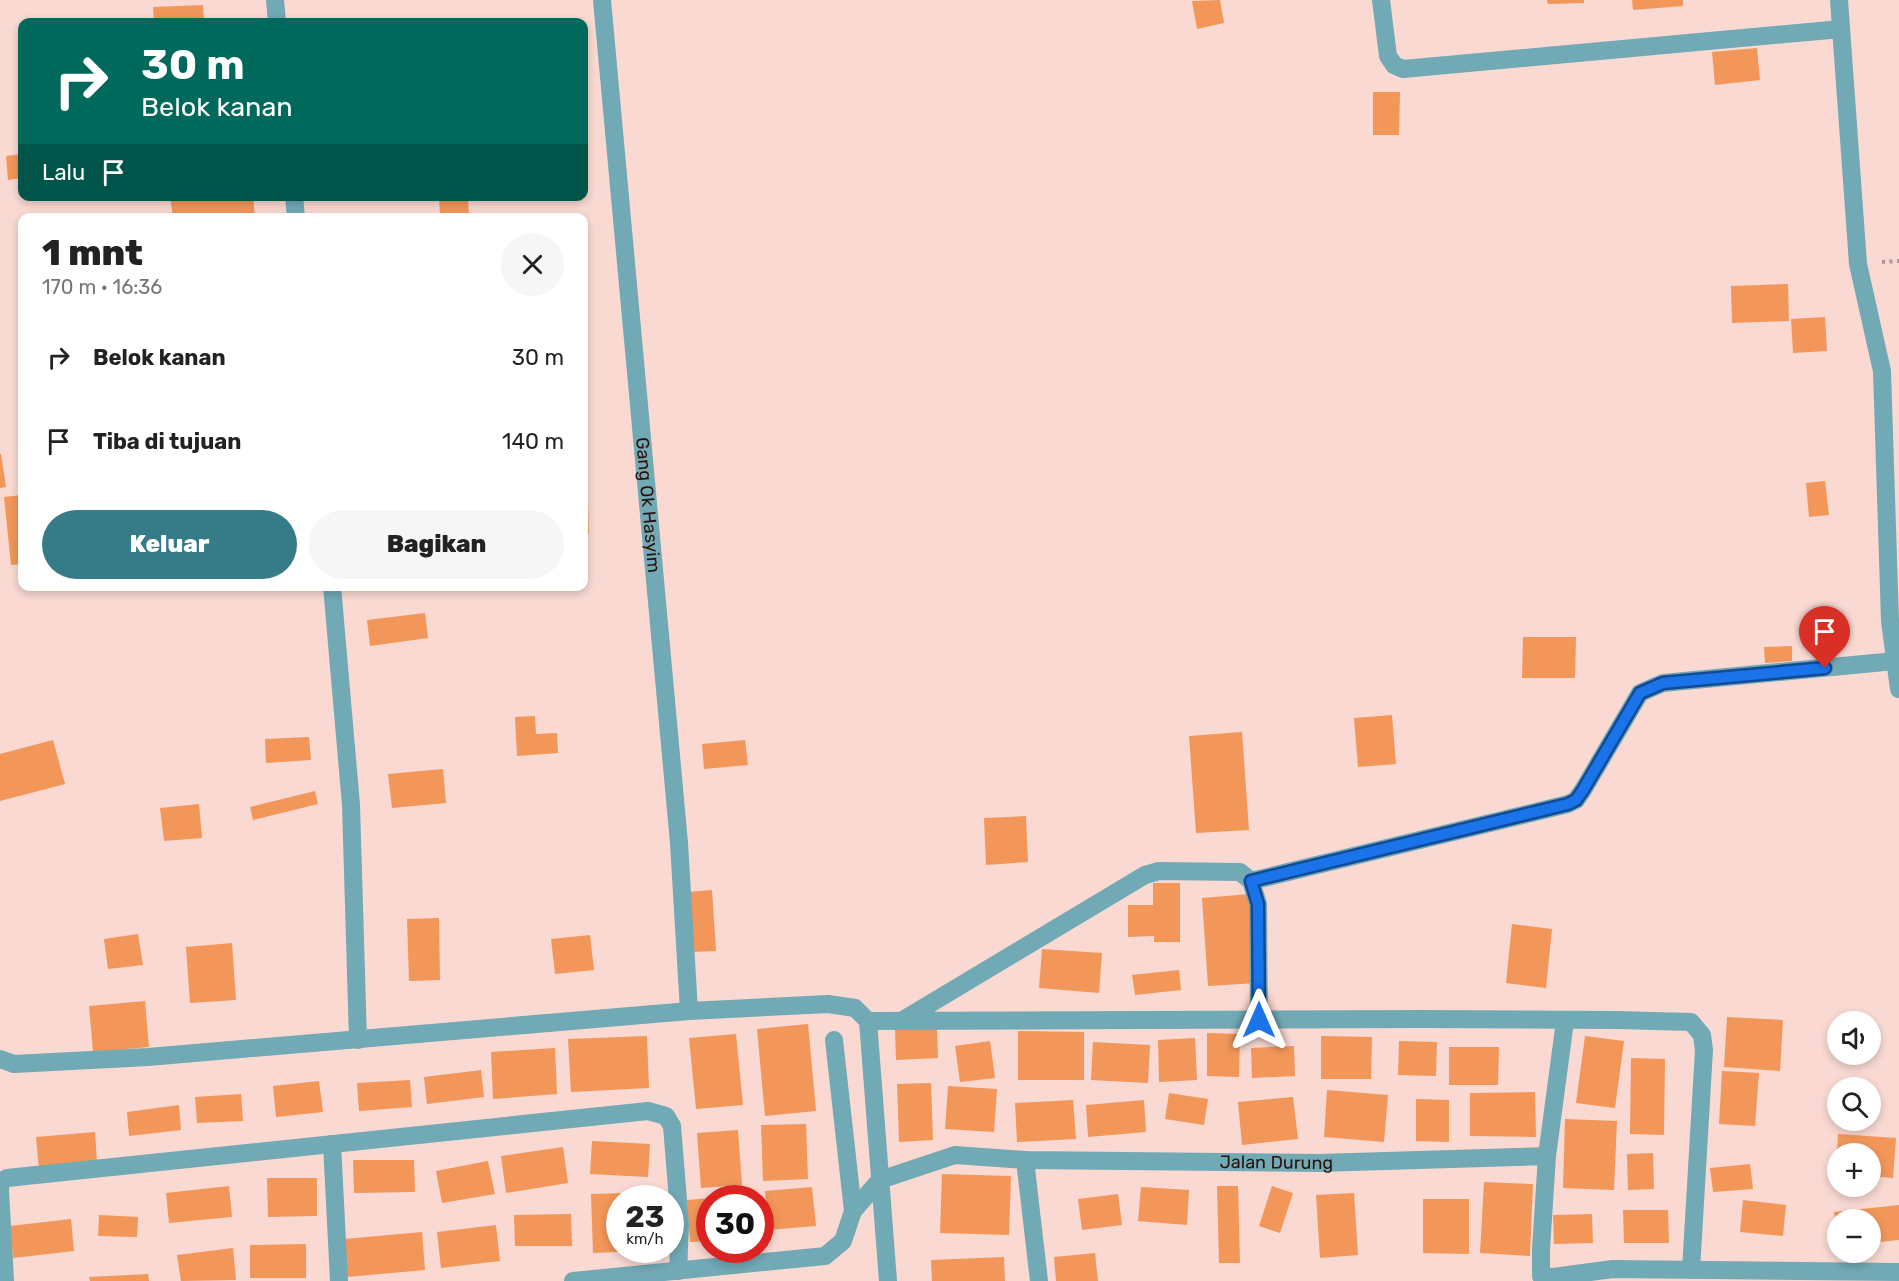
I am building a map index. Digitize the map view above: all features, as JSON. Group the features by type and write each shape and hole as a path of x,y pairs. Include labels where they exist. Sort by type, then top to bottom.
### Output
{"street":[{"path":"275,0 277,18"},
{"name":"Gang Ok Hasyim","path":"602,0 679,843 689,1011"},
{"path":"1381,0 1389,56 1394,65 1403,69 1841,29"},
{"path":"1839,0 1858,264 1891,371 1895,661 1899,689"},
{"path":"332,591 351,805 358,1040"},
{"path":"1251,881 1568,804 1576,800 1583,790 1640,693 1663,683 1895,661"},
{"path":"902,1021 1145,875 1159,871 1240,872 1251,881 1258,904 1259,1020"},
{"path":"0,1059 14,1064 148,1057 689,1011 828,1004 855,1008 868,1021 888,1281"},
{"path":"868,1021 1421,1019 1617,1020 1691,1023 1702,1035 1704,1050 1690,1270"},
{"path":"1565,1021 1547,1156 1541,1276 1553,1277 1613,1269 1899,1272"},
{"path":"834,1040 853,1211"},
{"path":"5,1281 0,1189 2,1181 7,1178 648,1111 666,1116 672,1126 680,1225 678,1271"},
{"path":"332,1144 339,1281"},
{"name":"Jalan Durung","path":"880,1180 955,1155 1025,1160 1318,1163 1547,1156"},
{"path":"1025,1160 1039,1281"},
{"path":"573,1281 825,1256 843,1241 853,1211 880,1180"}],"building":[{"path":"1220,0 1224,23 1197,29 1192,1"},
{"path":"1547,0 1584,0 1584,3 1548,4"},
{"path":"1632,0 1683,0 1683,6 1633,10"},
{"path":"203,5 204,18 154,18 153,7"},
{"path":"1757,48 1760,80 1715,85 1712,52"},
{"path":"1373,92 1400,92 1399,135 1373,135"},
{"path":"18,154 18,179 8,180 6,156"},
{"path":"171,201 253,201 255,213 172,213"},
{"path":"439,201 468,201 469,213 440,213"},
{"path":"1788,284 1789,321 1732,323 1731,286"},
{"path":"1825,317 1827,351 1793,353 1791,319"},
{"path":"0,454 6,487 0,488"},
{"path":"1825,481 1829,515 1809,517 1806,483"},
{"path":"18,495 18,564 11,565 4,497"},
{"path":"425,613 428,638 370,646 367,620"},
{"path":"1523,637 1576,637 1575,678 1522,678"},
{"path":"1792,646 1792,661 1765,663 1764,647"},
{"path":"1392,715 1396,764 1358,767 1354,718"},
{"path":"535,716 536,734 557,733 558,753 517,756 515,717"},
{"path":"1242,732 1249,830 1196,833 1189,736"},
{"path":"309,737 311,760 266,763 265,739"},
{"path":"53,740 65,784 0,801 0,754"},
{"path":"745,740 748,765 704,769 702,744"},
{"path":"443,769 446,803 392,808 388,774"},
{"path":"315,791 318,804 253,820 250,807"},
{"path":"199,804 202,838 164,841 160,808"},
{"path":"1026,816 1028,862 986,865 984,818"},
{"path":"1153,883 1180,883 1180,942 1154,942 1154,936 1128,937 1128,905 1153,905"},
{"path":"712,890 716,951 692,952 688,892"},
{"path":"1250,894 1257,983 1208,986 1202,898"},
{"path":"439,918 440,980 409,981 407,919"},
{"path":"1512,924 1552,929 1546,988 1506,983"},
{"path":"138,934 143,965 108,969 104,939"},
{"path":"590,935 594,970 555,974 551,939"},
{"path":"232,943 236,1000 190,1003 186,947"},
{"path":"1042,949 1102,953 1099,993 1039,988"},
{"path":"1179,970 1181,990 1135,995 1132,975"},
{"path":"145,1001 149,1047 93,1052 89,1006"},
{"path":"1727,1017 1783,1020 1780,1071 1724,1067"},
{"path":"808,1024 816,1111 765,1116 757,1029"},
{"path":"937,1028 938,1058 896,1060 895,1029"},
{"path":"1018,1031 1084,1032 1084,1080 1018,1080"},
{"path":"1207,1033 1240,1034 1239,1077 1207,1076"},
{"path":"736,1034 743,1105 696,1109 689,1038"},
{"path":"647,1036 649,1088 571,1092 568,1039"},
{"path":"1321,1036 1372,1037 1371,1079 1321,1079"},
{"path":"1585,1036 1624,1041 1615,1108 1576,1103"},
{"path":"1195,1038 1197,1080 1159,1082 1158,1040"},
{"path":"990,1041 995,1078 960,1082 955,1046"},
{"path":"1399,1041 1437,1042 1436,1076 1398,1075"},
{"path":"1093,1042 1150,1045 1148,1083 1091,1080"},
{"path":"1294,1046 1295,1076 1252,1078 1251,1048"},
{"path":"1449,1047 1499,1047 1498,1085 1449,1085"},
{"path":"555,1048 557,1094 493,1099 491,1052"},
{"path":"1631,1058 1665,1059 1664,1135 1630,1134"},
{"path":"481,1070 484,1097 427,1104 424,1077"},
{"path":"1722,1071 1759,1073 1755,1126 1719,1124"},
{"path":"410,1080 412,1107 359,1111 357,1083"},
{"path":"319,1081 323,1112 276,1117 273,1086"},
{"path":"931,1083 933,1140 899,1142 897,1084"},
{"path":"948,1086 997,1089 994,1132 945,1129"},
{"path":"1327,1090 1388,1095 1384,1142 1324,1137"},
{"path":"1535,1092 1536,1137 1470,1136 1470,1093"},
{"path":"1169,1093 1208,1099 1204,1125 1165,1119"},
{"path":"241,1094 243,1121 197,1123 195,1097"},
{"path":"1293,1097 1298,1139 1242,1145 1238,1102"},
{"path":"1416,1099 1449,1100 1449,1142 1416,1141"},
{"path":"1073,1100 1076,1139 1017,1142 1015,1103"},
{"path":"1144,1100 1146,1132 1088,1137 1086,1105"},
{"path":"179,1105 181,1130 129,1136 127,1112"},
{"path":"1565,1119 1617,1121 1614,1190 1563,1188"},
{"path":"806,1124 808,1179 763,1181 761,1125"},
{"path":"738,1130 742,1185 701,1185 697,1133"},
{"path":"95,1132 97,1163 39,1169 36,1137"},
{"path":"1838,1134 1896,1138 1893,1178 1881,1177 1881,1143 1838,1143"},
{"path":"592,1141 650,1144 648,1177 590,1174"},
{"path":"563,1147 568,1183 506,1193 501,1156"},
{"path":"1653,1153 1654,1189 1628,1190 1627,1154"},
{"path":"353,1160 414,1160 415,1192 354,1193"},
{"path":"488,1161 495,1194 442,1203 436,1171"},
{"path":"1750,1164 1753,1189 1713,1192 1710,1168"},
{"path":"942,1174 1011,1176 1009,1235 940,1233"},
{"path":"267,1178 317,1178 317,1216 268,1217"},
{"path":"1484,1182 1533,1184 1530,1256 1480,1253"},
{"path":"229,1186 232,1217 169,1223 166,1193"},
{"path":"1217,1186 1238,1186 1240,1263 1219,1263"},
{"path":"1272,1186 1293,1193 1280,1233 1259,1226"},
{"path":"812,1187 816,1226 774,1230 774,1190"},
{"path":"1141,1187 1189,1190 1187,1225 1138,1221"},
{"path":"1354,1193 1358,1255 1320,1258 1316,1195"},
{"path":"591,1194 606,1194 606,1252 593,1253"},
{"path":"1118,1194 1122,1225 1082,1230 1078,1199"},
{"path":"696,1199 696,1242 690,1242 687,1200"},
{"path":"1423,1199 1469,1199 1469,1254 1423,1253"},
{"path":"1743,1200 1786,1205 1783,1236 1740,1232"},
{"path":"1899,1205 1899,1240 1881,1242 1881,1209 1862,1209"},
{"path":"1623,1210 1668,1210 1669,1243 1624,1243"},
{"path":"571,1214 572,1246 515,1246 514,1215"},
{"path":"1592,1214 1593,1243 1554,1244 1553,1215"},
{"path":"99,1215 138,1217 137,1237 98,1236"},
{"path":"71,1219 74,1251 13,1258 10,1226"},
{"path":"496,1225 500,1261 441,1268 437,1232"},
{"path":"422,1232 425,1270 347,1277 344,1239"},
{"path":"306,1244 306,1278 250,1278 250,1245"},
{"path":"233,1248 236,1280 181,1281 177,1255"},
{"path":"1095,1253 1098,1281 1056,1281 1054,1257"},
{"path":"1004,1257 1005,1281 932,1281 931,1260"},
{"path":"148,1274 149,1281 90,1281 89,1277"}],"route":[{"path":"1259,1020 1258,904 1251,881 1568,804 1576,800 1583,790 1640,693 1663,683 1825,668"}]}
